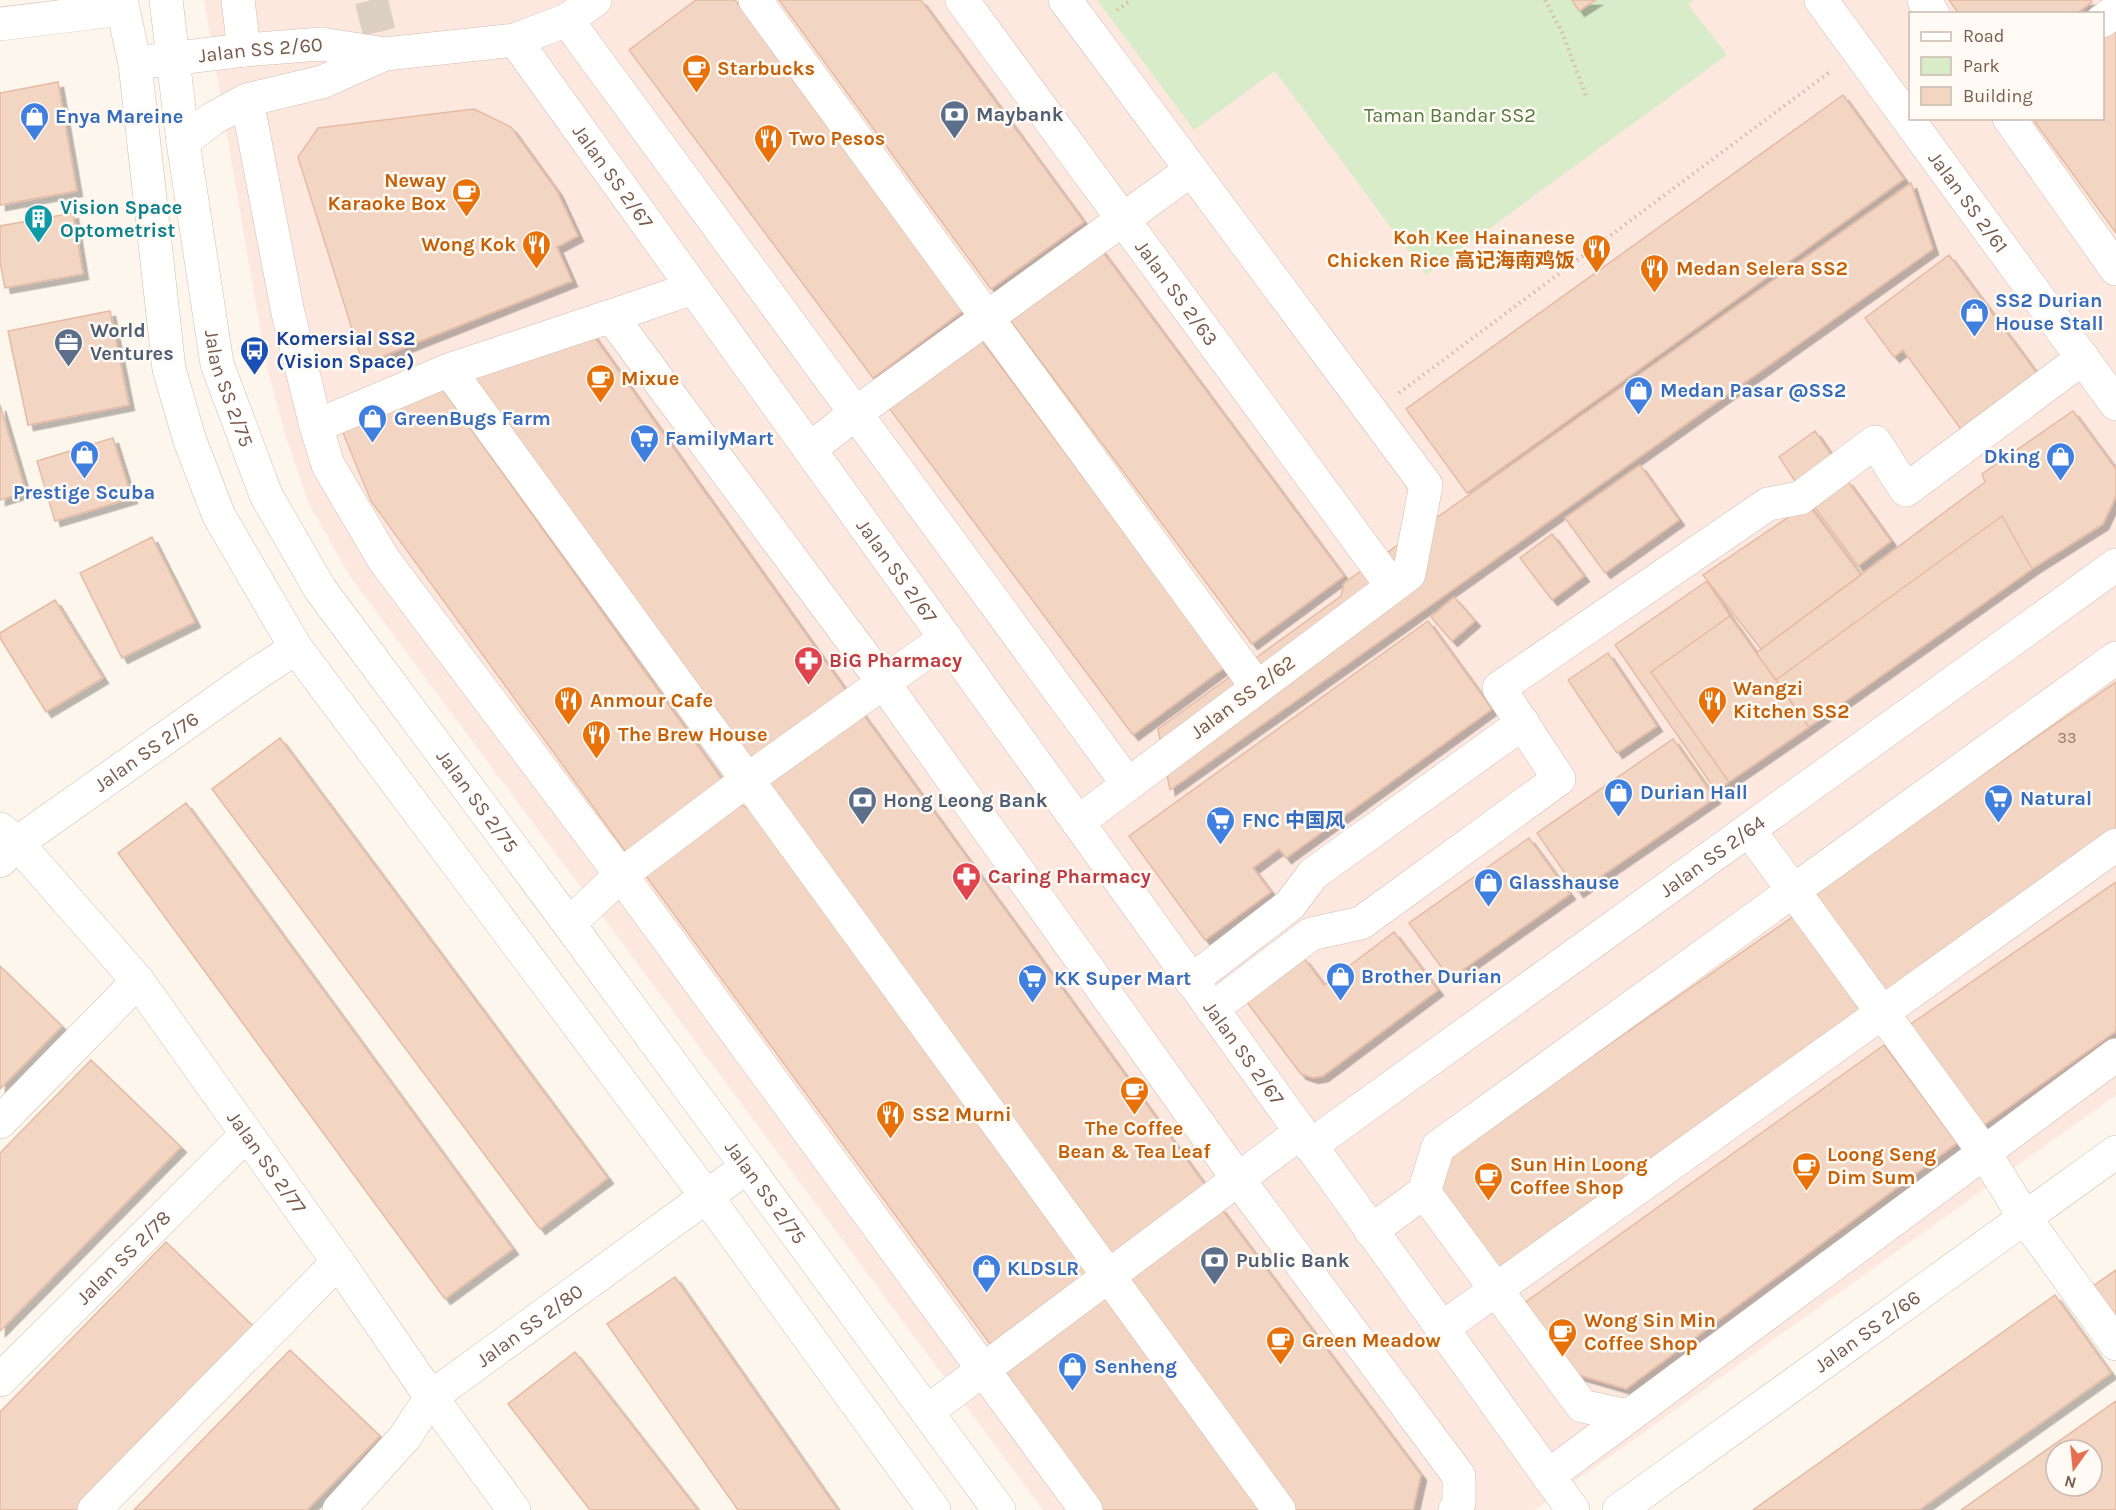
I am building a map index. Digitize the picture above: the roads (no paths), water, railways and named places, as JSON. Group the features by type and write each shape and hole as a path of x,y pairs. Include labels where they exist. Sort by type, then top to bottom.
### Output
{"street":[{"name":"Jalan SS 2/75","path":"166,0 183,142 217,364 266,495 320,589 999,1510"},
{"path":"238,0 244,50"},
{"name":"Jalan SS 2/60","path":"135,64 244,50 321,44 385,54 515,40 567,20 595,0"},
{"path":"755,0 1257,687"},
{"name":"Jalan SS 2/63","path":"962,0 1123,219 1400,580"},
{"path":"1065,0 1426,484 1400,580"},
{"name":"Jalan SS 2/61","path":"1821,0 2116,404"},
{"path":"0,24 122,5 135,64 169,369 190,441 219,516 296,648 706,1197 934,1510"},
{"path":"2104,20 2116,11"},
{"path":"567,20 1127,783"},
{"name":"Jalan SS 2/67","path":"515,40 1573,1510"},
{"name":"Jalan SS 2/60","path":"183,142 212,119 247,100 322,82 385,54"},
{"path":"247,100 288,313 316,426 328,465 384,560 621,875 1086,1510"},
{"path":"2009,120 2116,269"},
{"path":"810,449 856,413 1191,170"},
{"path":"316,426 449,370 693,288"},
{"path":"611,316 883,682 1239,1179 1459,1476 1459,1503 1455,1510"},
{"path":"1212,1009 1311,934 1361,923 1559,779 1499,688 1768,504 1800,498 1875,442 1906,490 2083,358"},
{"path":"449,370 1280,1510"},
{"name":"Jalan SS 2/64","path":"927,1412 1239,1179 1305,1139 1749,830 2116,566"},
{"name":"Jalan SS 2/62","path":"1078,822 1400,580"},
{"path":"569,924 621,875 747,780 945,638"},
{"name":"Jalan SS 2/76","path":"6,844 296,648"},
{"path":"1371,1231 1424,1192 1438,1147 2116,658"},
{"path":"1191,981 1290,905 1313,874 1523,723"},
{"path":"1749,830 1984,1152 2025,1218 2116,1344"},
{"name":"Jalan SS 2/77","path":"6,844 138,981 339,1262 431,1397 514,1510"},
{"path":"1442,1329 2116,845"},
{"path":"1290,905 1311,934"},
{"path":"0,1122 138,981"},
{"path":"1548,1476 2116,1055"},
{"name":"Jalan SS 2/78","path":"0,1380 246,1135"},
{"name":"Jalan SS 2/66","path":"1619,1510 2116,1152"},
{"name":"Jalan SS 2/80","path":"339,1510 405,1437 431,1397 747,1167"},
{"path":"1424,1192 1582,1406 1628,1416"},
{"path":"94,1510 339,1262"}],"tunnel":[{"path":"371,0 385,54"}],"place":[{"name":"Starbucks","path":"696,94"},
{"name":"Maybank","path":"955,140"},
{"name":"Enya Mareine","path":"34,142"},
{"name":"Two Pesos","path":"768,164"},
{"name":"Neway Karaoke Box","path":"467,218"},
{"name":"Vision Space Optometrist","path":"39,244"},
{"name":"Wong Kok","path":"537,270"},
{"name":"Koh Kee Hainanese Chicken Rice 高记海南鸡饭","path":"1596,274"},
{"name":"Medan Selera SS2","path":"1655,294"},
{"name":"SS2 Durian House Stall","path":"1974,338"},
{"name":"World Ventures","path":"69,368"},
{"name":"Komersial SS2 (Vision Space)","path":"255,376"},
{"name":"Mixue","path":"600,404"},
{"name":"Medan Pasar @SS2","path":"1639,416"},
{"name":"GreenBugs Farm","path":"373,444"},
{"name":"FamilyMart","path":"644,464"},
{"name":"Prestige Scuba","path":"84,480"},
{"name":"Dking","path":"2061,482"},
{"name":"BiG Pharmacy","path":"808,686"},
{"name":"Anmour Cafe","path":"569,726"},
{"name":"Wangzi Kitchen SS2","path":"1712,726"},
{"name":"The Brew House","path":"597,760"},
{"name":"Durian Hall","path":"1619,818"},
{"name":"Natural","path":"1999,824"},
{"name":"Hong Leong Bank","path":"862,826"},
{"name":"FNC 中国风","path":"1221,846"},
{"name":"Caring Pharmacy","path":"967,902"},
{"name":"Glasshause","path":"1488,908"},
{"name":"Brother Durian","path":"1340,1002"},
{"name":"KK Super Mart","path":"1033,1004"},
{"name":"The Coffee Bean & Tea Leaf","path":"1134,1116"},
{"name":"SS2 Murni","path":"891,1140"},
{"name":"Loong Seng Dim Sum","path":"1806,1192"},
{"name":"Sun Hin Loong Coffee Shop","path":"1489,1202"},
{"name":"Public Bank","path":"1215,1286"},
{"name":"KLDSLR","path":"986,1294"},
{"name":"Wong Sin Min Coffee Shop","path":"1563,1358"},
{"name":"Green Meadow","path":"1281,1366"},
{"name":"Senheng","path":"1073,1392"}],"park label":[{"name":"Taman Bandar SS2","path":"1450,115"}]}
